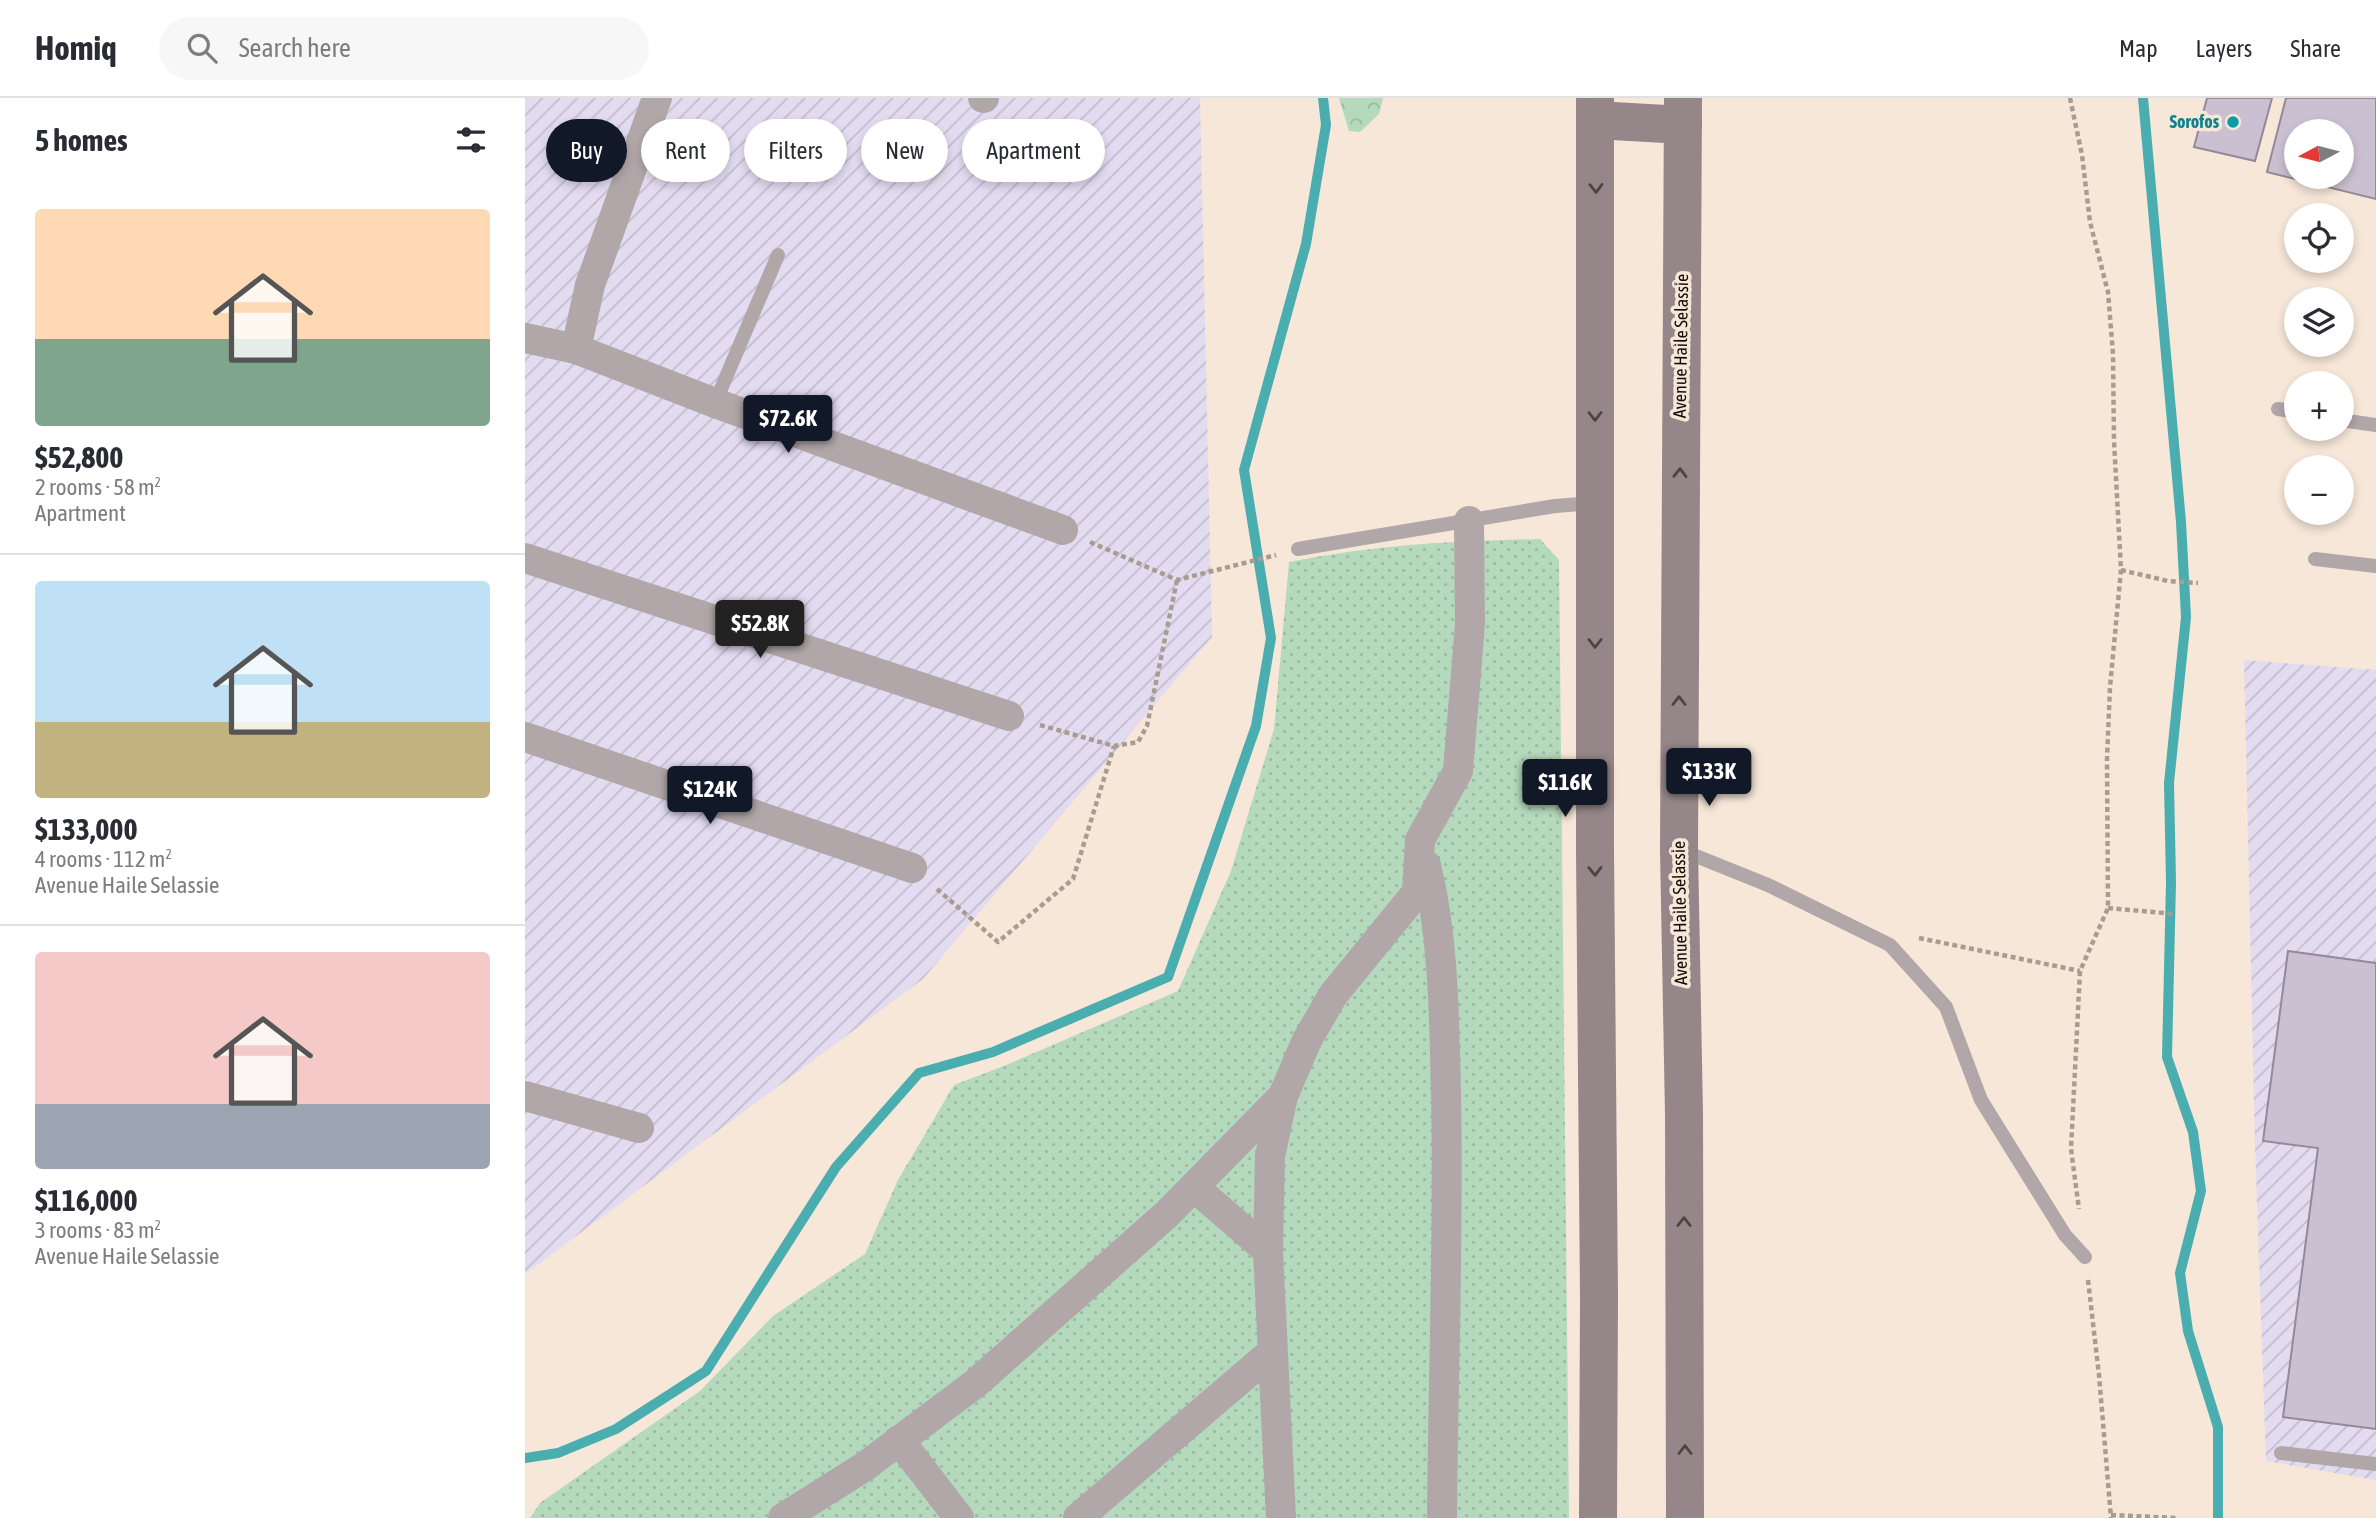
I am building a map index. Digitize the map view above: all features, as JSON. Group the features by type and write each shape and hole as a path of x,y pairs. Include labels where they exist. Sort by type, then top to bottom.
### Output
{"street":[{"path":"576,349 590,285 657,98"},
{"path":"1598,1518 1595,109 1683,112"},
{"name":"Avenue Haile Selassie","path":"1683,112 1679,850 1684,1114 1685,1518"},
{"path":"525,338 576,349 715,403 1063,530"},
{"path":"1281,1518 1271,1353 1268,1251 1270,1156 1283,1096 1307,1040 1333,995 1417,892 1420,840 1458,771 1470,624 1469,521"},
{"path":"525,558 1009,716"},
{"path":"525,737 912,868"},
{"path":"1420,840 1434,895 1443,979 1448,1166 1442,1518"},
{"path":"525,1096 639,1128"},
{"path":"783,1518 864,1466 976,1383 1167,1214 1283,1096"},
{"path":"1194,1187 1268,1251"},
{"path":"1078,1518 1271,1353"},
{"path":"899,1440 959,1518"}],"lane":[{"path":"715,403 778,255"},
{"path":"2278,409 2284,410"},
{"path":"2354,422 2376,425"},
{"path":"1298,549 1555,506 1595,503"},
{"path":"2315,559 2376,566"},
{"path":"1679,850 1767,885 1890,945 1946,1007 1980,1100 2065,1235 2085,1257"},
{"path":"2281,1453 2376,1464"}],"path":[{"path":"2070,98 2082,155 2090,222 2108,292 2121,570 2110,687 2106,814 2108,908 2080,971 2071,1149 2099,1375 2111,1517 2177,1518"},
{"path":"1063,530 1177,580 1298,549"},
{"path":"2121,570 2168,581 2198,583"},
{"path":"1009,716 1114,746 1138,742 1147,726 1177,580"},
{"path":"912,868 998,942 1073,879 1114,746"},
{"path":"2108,908 2174,914"},
{"path":"1916,937 2080,971"}],"shaded area":[{"path":"525,98 1200,98 1212,637 923,979 525,1274"},
{"path":"2244,660 2376,670 2376,1480 2266,1461 2255,1145"}],"green space":[{"path":"1339,98 1383,98 1379,114 1360,132 1349,131"},
{"path":"1540,539 1559,560 1569,1518 530,1518 540,1503 700,1391 773,1316 865,1254 898,1180 954,1085 1178,991 1231,871 1274,729 1289,562 1414,545"}],"building":[{"name":"Sorofos","path":"2207,98 2272,98 2255,161 2194,147"},
{"path":"2286,98 2376,98 2376,199 2336,189 2354,189 2354,119 2284,119 2284,176 2267,172"},
{"path":"2288,951 2376,963 2376,1429 2283,1417 2318,1148 2263,1141"}],"waterway":[{"path":"525,1458 558,1453 616,1429 706,1371 836,1167 919,1073 993,1052 1168,977 1256,726 1271,638 1244,470 1306,244 1326,125 1323,98"},
{"path":"2143,98 2181,522 2186,617 2169,783 2171,882 2167,1057 2193,1132 2201,1191 2180,1273 2188,1331 2218,1427 2218,1518"}],"place":[{"name":"Sorofos","path":"2233,122"}]}
